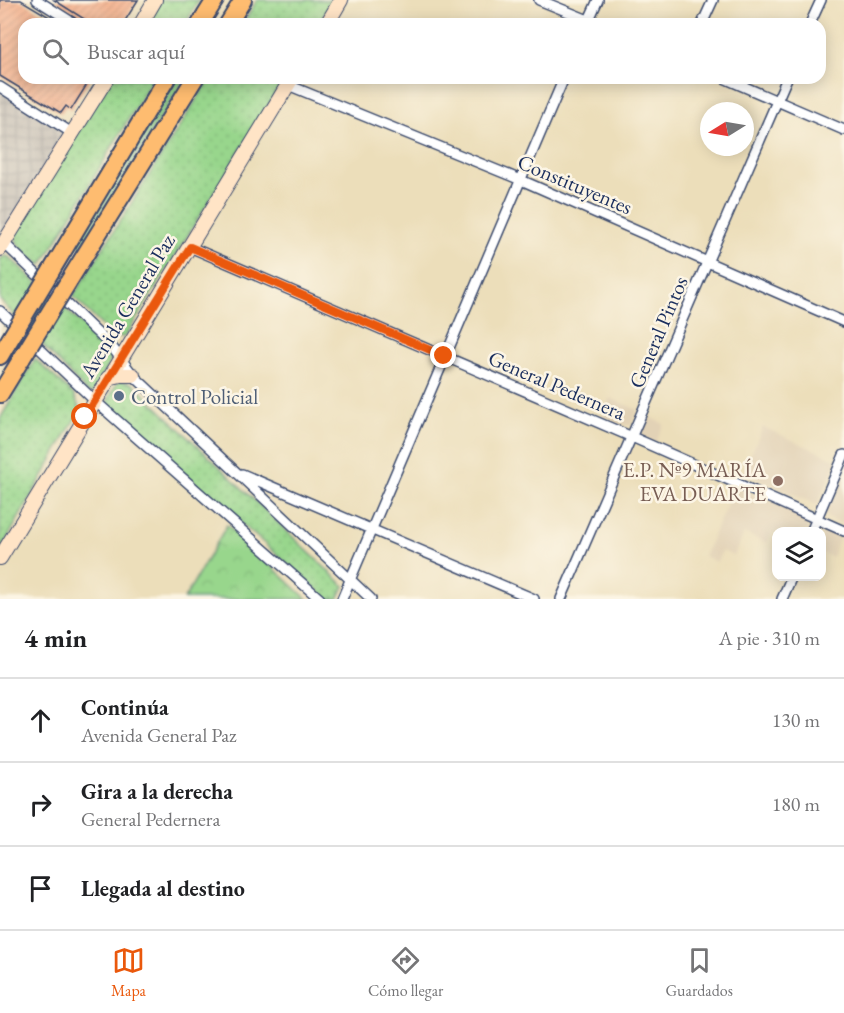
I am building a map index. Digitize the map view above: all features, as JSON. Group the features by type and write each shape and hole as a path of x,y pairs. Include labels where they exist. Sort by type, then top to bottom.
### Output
{"highway":[{"path":"204,18 215,0"},
{"path":"232,18 243,0"},
{"path":"3,350 163,84"},
{"path":"0,394 191,84"}],"street":[{"path":"37,0 66,18"},
{"path":"144,18 155,0"},
{"path":"330,18 341,0"},
{"path":"539,0 579,18"},
{"path":"590,18 598,0"},
{"path":"705,18 713,0"},
{"path":"813,18 821,0"},
{"path":"103,84 2,246 112,346 133,375 370,599"},
{"name":"Avenida General Paz","path":"0,558 289,84"},
{"name":"Constituyentes","path":"295,84 708,261 844,322"},
{"path":"342,599 561,84"},
{"path":"737,84 844,130"},
{"name":"General Pintos","path":"561,599 784,84"},
{"path":"0,87 72,133"},
{"name":"General Pedernera","path":"190,247 844,531"},
{"path":"0,311 95,401 320,599"},
{"path":"108,378 133,375"},
{"path":"813,527 844,455"},
{"path":"237,472 534,599"},
{"path":"782,599 790,581"}],"shaded area":[{"path":"0,91 63,128 65,135 0,239"},
{"path":"610,398 638,410 631,425 621,425 602,417"},
{"path":"647,416 664,424 656,442 640,435"},
{"path":"763,427 837,460 817,505 743,472"},
{"path":"842,476 844,477 844,525 828,518 826,514"},
{"path":"735,486 807,517 808,527 772,527 767,543 744,533 734,556 722,551 717,562 704,556"},
{"path":"825,526 842,532 832,557 826,555 826,527"}],"green space":[{"path":"159,0 199,0 188,18 148,18"},
{"path":"257,0 333,0 322,18 246,18"},
{"path":"107,84 149,84 42,265 28,256 21,248 15,234"},
{"path":"174,84 181,84 81,246 77,244"},
{"path":"206,84 281,84 125,337 112,336 73,296"},
{"path":"5,256 9,257 111,351 110,362 94,392 86,391 0,300 0,259"},
{"path":"35,359 74,395 80,410 0,551 0,419"},
{"path":"119,380 133,384 344,586 338,599 328,599 105,405"},
{"path":"227,525 307,599 184,599"}],"building":[{"path":"0,0 21,0 51,18 18,18 18,84 87,84 71,110 66,106 61,113 0,76"},
{"path":"54,0 138,0 127,18 82,18"}],"place":[{"name":"Control Policial","path":"119,396"},
{"name":"E.P. Nº9 MARÍA EVA DUARTE","path":"778,481"}],"route":[{"path":"85,417 190,247 444,356"}]}
